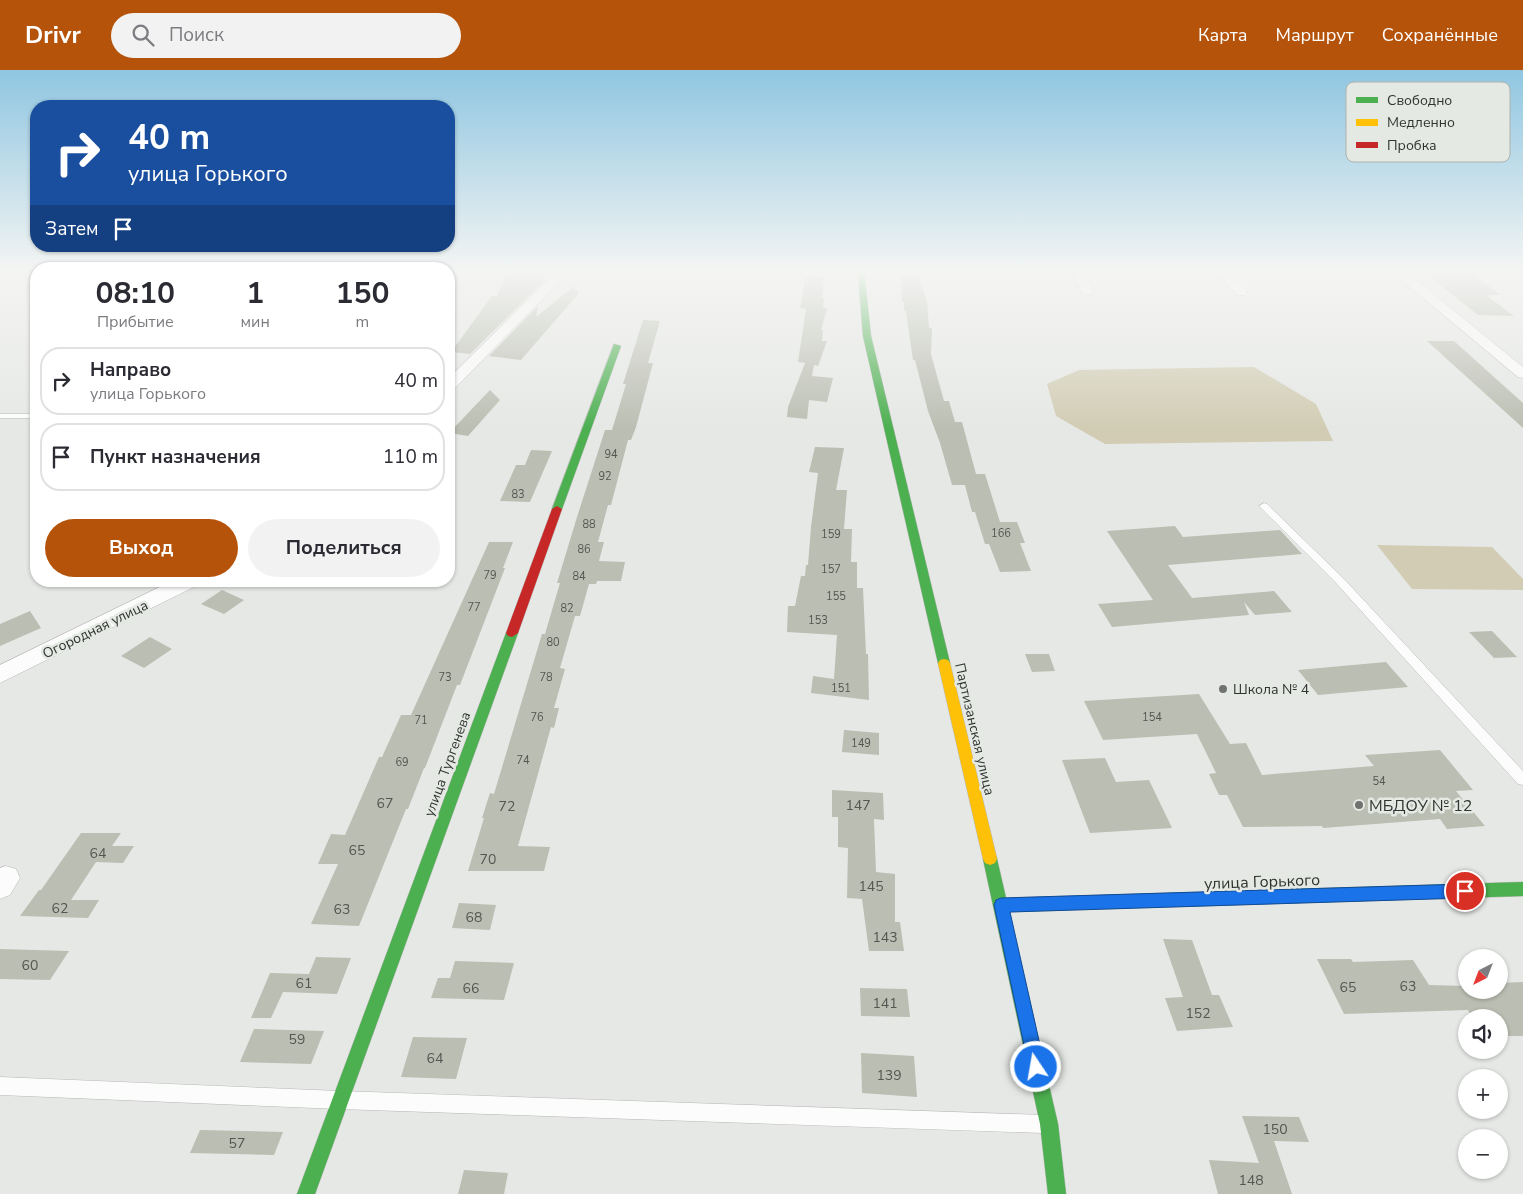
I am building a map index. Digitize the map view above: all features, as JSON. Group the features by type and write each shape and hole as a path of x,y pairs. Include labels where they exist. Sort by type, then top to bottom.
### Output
{"street":[{"path":"455,380 512,323"},
{"name":"Партизанская улица","path":"866,323 867,336 1001,905 1049,1124 1058,1194"},
{"path":"1461,323 1523,374"},
{"name":"улица Тургенева","path":"306,1194 616,346"},
{"name":"Огородная улица","path":"0,675 177,587"},
{"name":"улица Горького","path":"1001,905 1523,890"}],"lane":[{"path":"0,416 30,416"},
{"path":"1264,506 1340,581 1523,780"},
{"path":"0,1086 339,1100 1049,1124"}],"shaded area":[{"path":"1254,367 1316,404 1333,441 1105,444 1056,416 1047,384 1079,370"},
{"path":"1377,545 1492,547 1523,579 1523,590 1412,589"}],"building":[{"path":"472,323 501,323 470,354 455,352 455,347"},
{"path":"521,323 553,323 521,360 489,356"},
{"path":"642,323 659,323 648,363 653,363 636,427 631,440 628,440 611,505 608,505 598,542 604,542 599,561 625,562 621,581 597,581 596,584 589,584 580,616 575,616 560,668 565,669 554,708 559,708 554,728 551,727 518,846 550,847 544,871 468,871 490,793 494,794 542,634 545,634 560,583 557,583 577,517 605,430 612,430 626,384 623,384"},
{"path":"804,323 823,323 821,330 823,330 822,341 827,341 818,366 814,365 812,376 833,378 827,402 809,400 807,419 787,417 788,407 805,363 798,362"},
{"path":"908,323 929,323 929,328 932,328 931,354 944,401 949,401 955,422 962,422 976,474 985,474 1000,522 1017,522 1025,543 1020,543 1031,571 1000,572 989,544 985,544 975,512 972,512 965,485 952,485 940,443 928,411 915,360 913,360"},
{"path":"1427,341 1454,341 1523,403 1523,428"},
{"path":"490,390 500,400 468,436 455,434 455,427"},
{"path":"815,447 844,448 836,490 847,490 844,529 852,529 851,562 857,562 857,588 863,588 869,700 811,693 813,676 834,679 837,635 787,632 788,606 795,606 801,576 805,576 806,565 808,565 818,473 809,472"},
{"path":"531,450 552,451 530,502 500,501 516,465 525,465"},
{"path":"1175,526 1183,537 1280,530 1302,554 1168,565 1192,598 1274,591 1292,612 1255,615 1244,602 1249,615 1112,627 1098,604 1153,600 1107,531"},
{"path":"489,542 513,542 503,568 505,568 460,685 457,685 425,768 408,809 406,809 359,926 311,924 338,864 318,864 331,834 345,835 379,757 382,757 401,715 411,715"},
{"path":"222,590 244,600 224,614 201,604"},
{"path":"30,611 41,628 0,646 0,624"},
{"path":"1492,631 1517,657 1494,658 1469,632"},
{"path":"150,637 172,649 144,668 121,656"},
{"path":"1025,654 1049,654 1055,671 1032,672"},
{"path":"1386,662 1408,687 1318,695 1298,670"},
{"path":"1199,694 1230,744 1246,743 1262,775 1374,766 1365,755 1440,750 1473,790 1456,791 1485,826 1447,829 1440,819 1323,828 1322,826 1243,827 1227,795 1219,795 1209,774 1216,773 1197,734 1103,740 1084,701"},
{"path":"844,730 879,733 879,755 842,752"},
{"path":"1105,758 1116,782 1149,780 1172,828 1090,833 1062,760"},
{"path":"832,790 883,793 884,820 874,819 876,872 895,874 895,922 900,922 904,951 869,951 862,899 847,898 848,848 838,847 838,817 832,817"},
{"path":"81,833 121,833 112,846 134,846 123,863 96,862 71,900 99,900 88,918 20,916 39,890 41,890"},
{"path":"459,903 496,905 490,930 452,928"},
{"path":"1163,939 1192,940 1212,995 1219,995 1233,1027 1177,1031 1165,998 1183,997"},
{"path":"0,949 69,951 50,980 0,979"},
{"path":"316,957 351,958 337,994 283,992 271,1018 251,1018 270,973 309,974"},
{"path":"1317,959 1351,959 1353,962 1413,960 1429,985 1458,986 1458,999 1508,999 1508,983 1523,982 1523,1036 1508,1036 1508,1009 1458,1009 1344,1014"},
{"path":"455,961 514,963 504,1000 431,998 438,978 450,978"},
{"path":"860,988 907,989 910,1017 861,1016"},
{"path":"254,1029 324,1031 311,1064 240,1062"},
{"path":"413,1037 467,1038 456,1079 401,1077"},
{"path":"861,1053 914,1056 917,1097 862,1093"},
{"path":"1242,1116 1299,1117 1309,1142 1274,1141 1292,1194 1218,1194 1209,1160 1259,1163"},
{"path":"200,1130 283,1132 274,1155 190,1153"},
{"path":"464,1170 508,1173 504,1194 458,1194"}],"traffic: fast":[{"path":"866,323 867,336 944,663"},
{"path":"557,509 617,346"},
{"path":"306,1194 512,633"},
{"path":"990,859 1049,1124 1057,1194"},
{"path":"1001,905 1523,889"}],"traffic: slow":[{"path":"944,663 990,859"}],"traffic: jam":[{"path":"512,633 557,509"}],"place":[{"name":"Школа № 4","path":"1223,689"},
{"name":"МБДОУ № 12","path":"1359,805"}],"route":[{"path":"1036,1067 1001,905 1465,891"}]}
